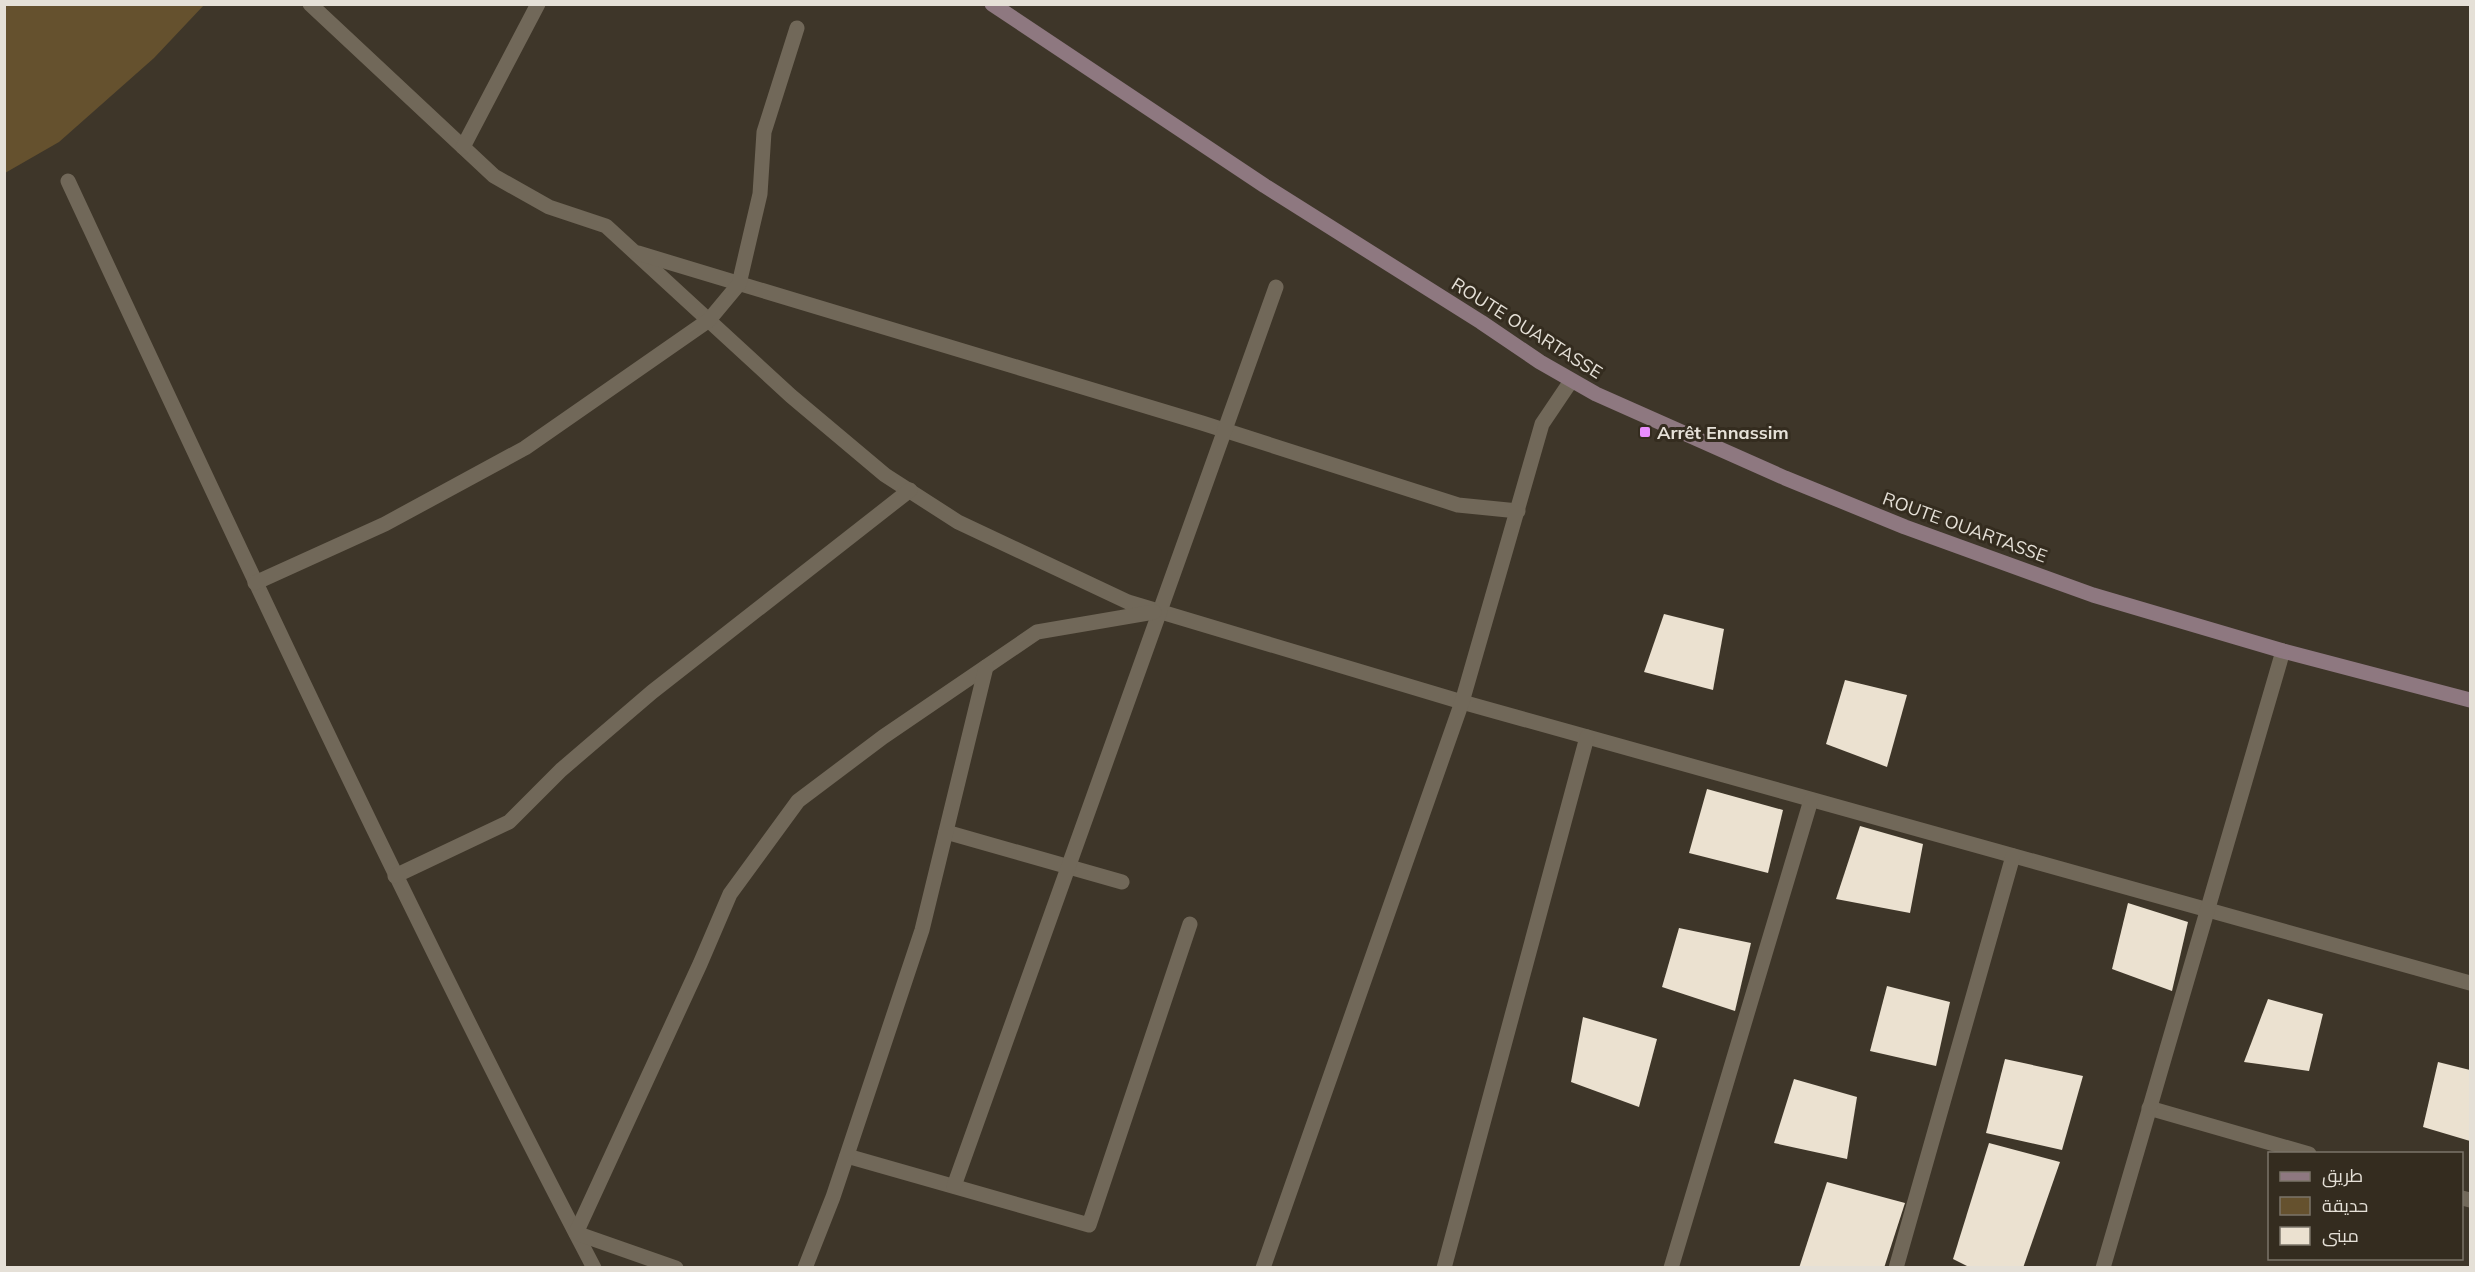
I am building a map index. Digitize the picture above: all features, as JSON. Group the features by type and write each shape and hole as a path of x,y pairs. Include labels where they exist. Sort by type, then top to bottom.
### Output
{"street":[{"path":"310,4 494,176 549,207 606,226 791,396 885,475 969,527 1128,602 1462,702 2470,983"},
{"path":"463,147 538,4"},
{"name":"ROUTE OUARTASSE","path":"992,4 1265,186 1571,381 1596,394 1785,478 1905,527 2093,595 2283,651 2470,700"},
{"path":"255,583 385,524 525,448 709,320 739,284 760,194 764,132 797,28"},
{"path":"68,181 255,583 395,876 594,1268"},
{"path":"634,252 1225,430 1458,505 1518,511"},
{"path":"954,1186 1276,287"},
{"path":"1263,1268 1462,702 1542,424 1571,381"},
{"path":"395,876 510,822 561,770 652,692 910,490"},
{"path":"576,1233 730,894 798,801 883,737 1037,632 1159,611"},
{"path":"2103,1268 2283,651"},
{"path":"805,1268 847,1156 922,930 986,667"},
{"path":"1444,1268 1587,737"},
{"path":"1671,1268 1810,800"},
{"path":"946,832 1122,882"},
{"path":"1896,1268 2013,856"},
{"path":"847,1156 1089,1225 1190,924"},
{"path":"2150,1108 2302,1152"},
{"path":"576,1233 676,1268"}],"green space":[{"path":"5,4 204,5 154,58 59,142 5,173"}],"building":[{"path":"1664,614 1724,629 1713,690 1644,672"},
{"path":"1845,680 1907,695 1887,767 1826,744"},
{"path":"1707,789 1783,810 1768,873 1689,853"},
{"path":"1860,826 1923,844 1910,913 1836,899"},
{"path":"2128,903 2188,922 2172,991 2112,969"},
{"path":"1679,928 1751,943 1735,1011 1662,987"},
{"path":"1887,986 1950,1002 1936,1066 1870,1051"},
{"path":"2268,999 2323,1014 2309,1071 2244,1062"},
{"path":"1583,1017 1657,1039 1639,1107 1571,1082"},
{"path":"2005,1059 2083,1076 2062,1150 1986,1133"},
{"path":"2438,1062 2470,1070 2470,1141 2423,1127"},
{"path":"1794,1079 1857,1097 1847,1159 1774,1143"},
{"path":"1989,1143 2060,1162 2023,1268 1971,1268 1953,1259"},
{"path":"1827,1182 1905,1203 1884,1268 1799,1268"}],"place":[{"name":"Arrêt Ennassim","path":"1645,432"}]}
